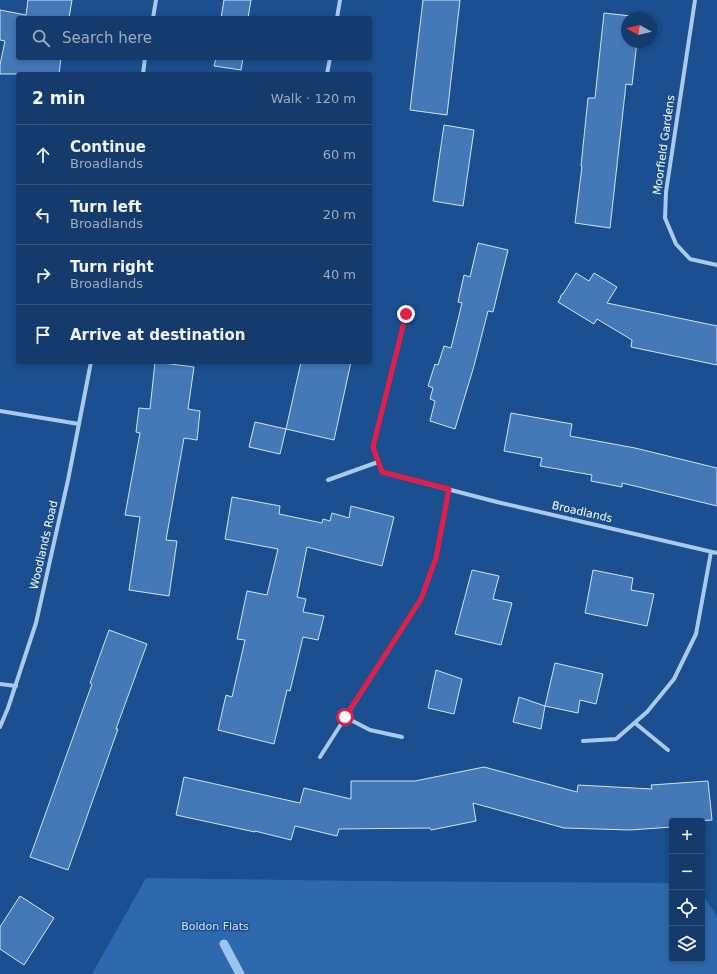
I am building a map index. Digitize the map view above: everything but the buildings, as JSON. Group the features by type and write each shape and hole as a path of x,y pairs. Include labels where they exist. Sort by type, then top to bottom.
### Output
{"street":[{"path":"152,16 156,0"},
{"path":"337,16 340,0"},
{"name":"Moorfield Gardens","path":"695,0 666,192 665,218 676,244 690,259 717,265"},
{"path":"142,72 145,60"},
{"path":"327,72 330,60"},
{"path":"328,480 378,462 373,447 406,314"},
{"name":"Woodlands Road","path":"0,727 16,686 36,624 66,488 91,364"},
{"path":"0,411 79,424"},
{"name":"Broadlands","path":"378,462 382,472 497,502 717,553"},
{"path":"320,757 421,599 436,558 449,489"},
{"path":"583,741 616,739 648,712 674,679 696,634 711,552"},
{"path":"0,684 16,686"},
{"path":"345,717 370,730 402,737"},
{"path":"635,723 668,750"}],"green space":[{"name":"Boldon Flats","path":"146,878 669,883 669,962 705,962 705,898 717,916 717,974 92,974"}],"waterway":[{"path":"224,944 240,974"}],"route":[{"path":"345,717 421,599 436,558 449,489 382,472 373,447 406,314"}]}
